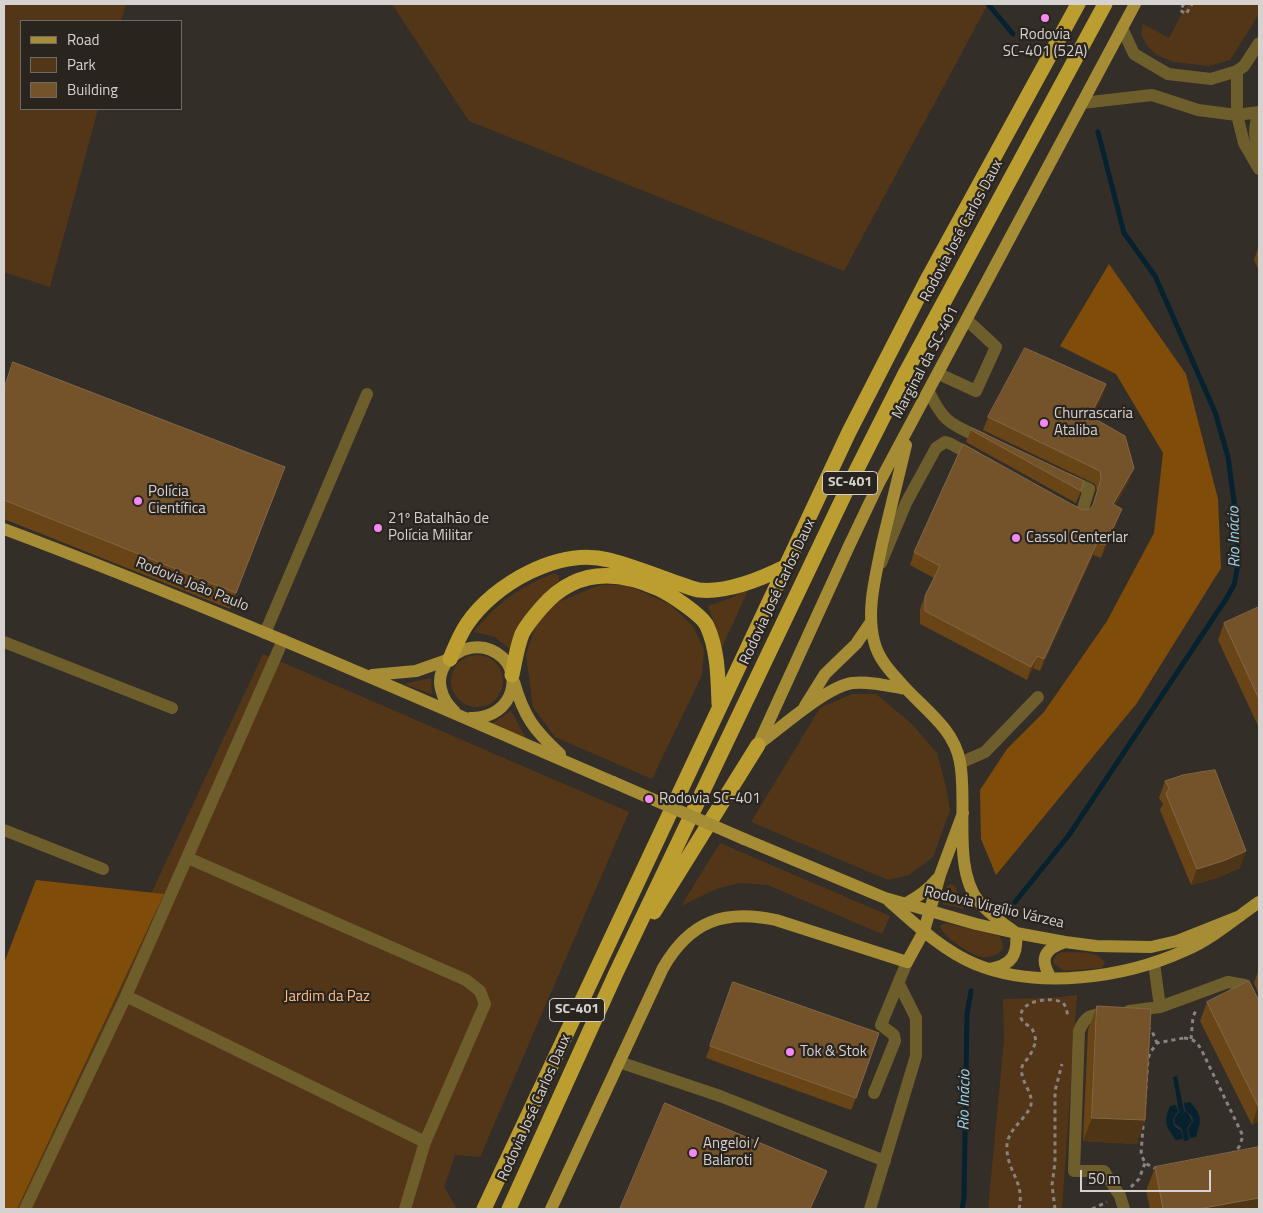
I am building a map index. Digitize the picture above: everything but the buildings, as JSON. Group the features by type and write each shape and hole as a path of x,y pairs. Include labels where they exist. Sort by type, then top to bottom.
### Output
{"highway":[{"name":"Rodovia José Carlos Daux","path":"484,1209 849,432 890,351 1078,4"},
{"name":"Rodovia José Carlos Daux","path":"509,1209 616,973 850,483 906,372 1105,4"},
{"path":"450,658 466,625 490,598 527,573 553,562 581,557 607,559 699,590 722,589 768,575 787,566"},
{"path":"512,675 522,633 529,621 544,604 557,592 583,578 598,575 616,576 642,581 671,594 706,624 716,658 719,708"},
{"path":"616,973 758,745"}],"main road":[{"name":"Marginal da SC-401","path":"758,745 848,546 880,483 1136,4"},
{"path":"910,428 875,578 871,622 877,652 886,666 942,725 955,743 960,763 965,869 969,887 980,903 1016,934 1016,952 1010,961 1001,967 990,969"},
{"name":"Rodovia João Paulo","path":"4,529 88,561 367,675 744,839"},
{"path":"802,712 825,674 856,644 871,622"},
{"path":"469,647 491,650 507,664 512,675 512,687 509,698 502,708 492,716 480,719 462,716 446,702 440,688 442,672 450,658 469,647"},
{"name":"Rodovia João Paulo","path":"367,675 416,671 450,658"},
{"name":"Rodovia João Paulo","path":"512,675 519,699 531,724 567,761"},
{"path":"758,745 821,698 838,688 852,683 871,683 906,689"},
{"path":"550,1209 671,953 682,940 709,923 726,917 758,916 907,962 924,931 940,875 963,813"},
{"name":"Rodovia Virgílio Várzea","path":"744,839 885,898 1016,934 1065,942 1096,946 1151,947 1177,941 1240,916"},
{"path":"905,904 931,887 940,875"},
{"name":"Rodovia Virgílio Várzea","path":"885,898 924,931 950,950 973,963 1028,978 1101,974 1154,963 1188,950 1259,902"},
{"path":"1051,978 1046,969 1045,960 1048,951 1054,946 1065,942"}],"street":[{"path":"1122,28 1134,54 1168,74 1211,79 1237,71 1244,66 1259,43"},
{"path":"1237,71 1237,115 1244,143 1259,169"},
{"path":"1082,103 1152,95 1198,110 1237,115 1259,114 1255,123 1259,157"},
{"path":"939,374 976,391 996,347 967,320"},
{"path":"929,392 943,417 952,424 996,445"},
{"path":"265,633 366,394"},
{"path":"875,578 906,503 936,448 945,442 949,443 987,463"},
{"path":"1055,473 1089,489 1080,515 1064,506"},
{"path":"25,1209 126,996 283,640"},
{"path":"4,642 172,708"},
{"path":"960,763 986,752 1038,697"},
{"path":"4,830 103,869"},
{"path":"188,858 466,980 480,991 485,1004 425,1142 405,1209"},
{"path":"874,1093 894,1046 894,1035 881,1025 907,962"},
{"path":"1154,963 1160,1007"},
{"path":"1124,1209 1120,1196 1104,1171 1074,1171 1079,1031 1083,1021 1091,1015 1160,1007 1228,982 1245,985 1259,1016"},
{"path":"870,1209 886,1161 916,1056 916,1018 898,984"},
{"path":"126,996 425,1142"},
{"path":"619,1062 720,1096 886,1161"}],"path":[{"path":"1184,4 1180,10 1186,14 1192,4"},
{"path":"1018,1209 1021,1192 1011,1166 1007,1146 1008,1138 1016,1124 1030,1106 1031,1098 1024,1082 1022,1068 1036,1041 1033,1030 1022,1021 1022,1010 1028,1004 1036,1001 1057,1001 1063,1004 1067,1010 1067,1021"},
{"path":"1191,1039 1193,1017 1196,1009"},
{"path":"1144,1026 1152,1031 1157,1043"},
{"path":"1191,1039 1196,1041 1242,1136 1239,1147 1228,1156 1182,1168 1156,1169 1145,1163 1142,1154 1148,1059 1157,1043 1191,1039"},
{"path":"1055,1209 1052,1185 1055,1162 1055,1091 1063,1058"}],"green space":[{"path":"4,4 126,4 121,20 20,20 20,110 98,110 50,287 4,272"},
{"path":"392,4 988,4 844,271 469,121"},
{"path":"1187,4 1259,4 1259,14 1230,60 1209,66 1174,62 1157,55 1147,46 1141,34 1143,24 1169,38"},
{"path":"552,574 559,576 559,581 529,611 519,629 511,650 495,637 474,632 509,597"},
{"path":"600,585 627,585 669,604 692,625 704,649 702,675 652,779 555,737 533,707 526,654 536,625 555,603"},
{"path":"749,588 719,654 714,623 708,606 731,598"},
{"name":"Jardim da Paz","path":"263,654 629,812 480,1157 455,1155 444,1187 457,1209 4,1209"},
{"path":"472,655 482,655 491,659 499,667 503,681 499,695 491,703 482,707 472,707 463,703 455,695 451,686 451,676 455,667 463,659"},
{"path":"431,678 432,694 404,684"},
{"path":"852,694 876,694 912,724 937,753 950,810 933,857 909,875 888,880 751,822 820,708"},
{"path":"511,711 527,740 490,725"},
{"path":"720,843 890,916 882,934 768,885 739,883 716,889 681,906"},
{"path":"951,884 955,886 964,909 943,904 947,886"},
{"path":"945,923 999,936 1003,948 997,954 988,957 977,956 946,935 940,926"},
{"path":"1062,952 1092,954 1102,959 1105,963 1101,968 1064,971 1054,964 1053,960 1056,955"},
{"path":"1077,995 1062,1209 988,1209 1004,1040 1003,999 1052,998"}],"shaded area":[{"path":"1109,264 1186,374 1218,499 1221,568 1137,703 996,875 981,839 980,790 1007,749 1044,712 1107,621 1154,533 1163,453 1116,374 1060,346"},
{"path":"36,880 164,894 17,1209 4,1209 4,963"}],"water":[{"path":"1177,1076 1184,1111 1188,1113 1192,1121 1187,1128 1189,1140 1184,1141 1182,1129 1175,1124 1174,1119 1179,1112 1173,1077"},
{"path":"1190,1102 1200,1118 1196,1137 1190,1138 1188,1129 1193,1121 1192,1116 1185,1110 1184,1103"},
{"path":"1176,1105 1178,1111 1173,1119 1173,1123 1181,1130 1183,1139 1176,1140 1166,1121 1170,1106"}],"waterway":[{"name":"Rio Inácio","path":"988,4 1013,34"},
{"name":"Rio Inácio","path":"1015,902 1069,835 1226,599 1234,585 1238,565 1237,523 1228,457 1215,412 1155,276 1124,233 1098,132"},
{"name":"Rio Inácio","path":"962,1209 964,1198 967,1014 971,991"}],"place":[{"name":"Rodovia SC-401 (52A)","path":"1045,18"},
{"name":"Churrascaria Ataliba","path":"1044,423"},
{"name":"Polícia Científica","path":"138,501"},
{"name":"21º Batalhão de Polícia Militar","path":"378,528"},
{"name":"Cassol Centerlar","path":"1016,538"},
{"name":"Rodovia SC-401","path":"649,799"},
{"name":"Tok & Stok","path":"790,1052"},
{"name":"Angeloi / Balaroti","path":"693,1153"}]}
